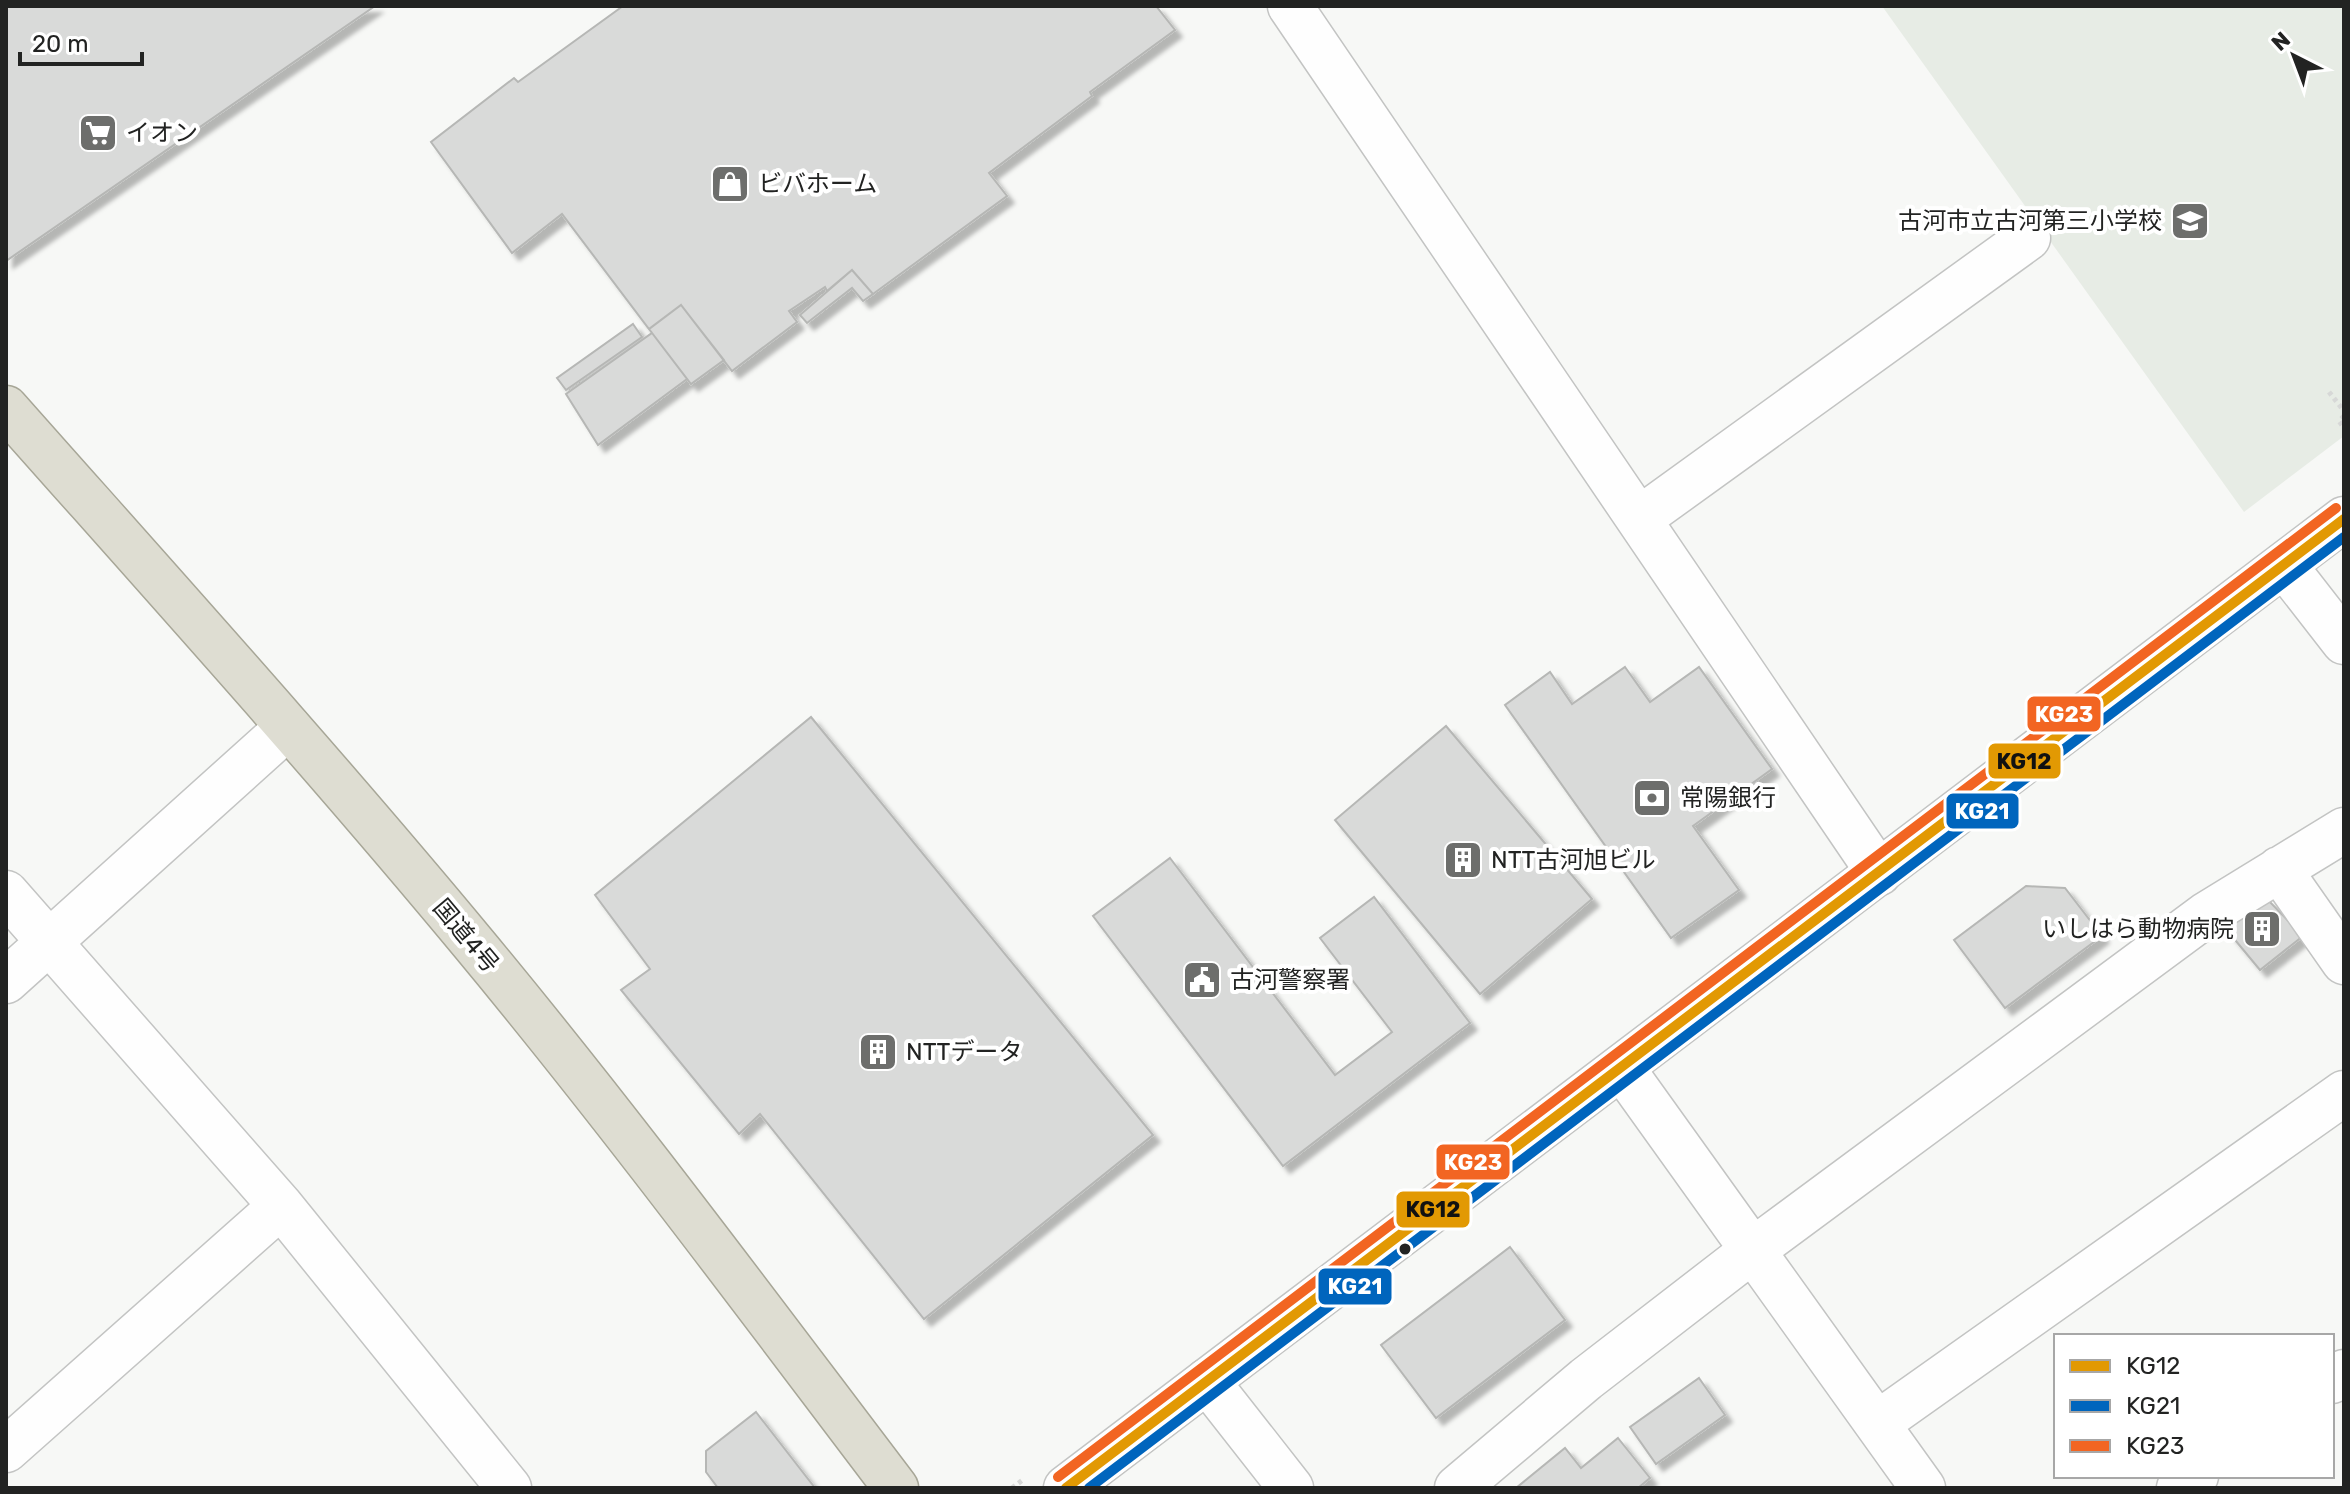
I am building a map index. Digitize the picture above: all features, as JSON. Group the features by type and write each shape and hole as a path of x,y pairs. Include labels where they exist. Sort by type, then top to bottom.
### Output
{"highway":[{"name":"国道4号","path":"6,408 288,727 473,943 633,1143 896,1488"}],"street":[{"path":"1290,6 1879,873"},
{"path":"1639,519 2028,238"},
{"path":"1066,1488 2344,519"},
{"path":"2284,565 2344,642"},
{"path":"6,981 288,727"},
{"path":"1457,1488 1586,1379 1753,1250 2207,914 2344,830"},
{"path":"2279,869 2344,962"},
{"path":"6,893 281,1206 509,1488"},
{"path":"1622,1068 1923,1488"},
{"path":"1878,1423 2344,1093"},
{"path":"6,1450 281,1206"},
{"path":"1207,1381 1291,1488"}],"path":[{"path":"2329,392 2344,414 2339,421 2344,428"}],"shaded area":[{"name":"古河市立古河第三小学校","path":"1882,6 2344,6 2344,436 2244,512"}],"building":[{"name":"イオン","path":"6,6 375,6 6,261"},
{"name":"ビバホーム","path":"623,6 1156,6 1175,30 1090,92 1092,96 989,173 1007,196 873,294 852,270 827,291 825,287 789,311 797,322 732,371 681,305 649,329 562,214 512,253 431,142 514,78 518,82"},
{"path":"852,270 873,294 863,301 852,288 807,323 800,315"},
{"path":"681,305 724,360 691,384 649,329"},
{"path":"633,324 642,337 566,390 557,378"},
{"path":"652,333 687,379 598,445 566,394"},
{"name":"常陽銀行","path":"1625,667 1650,702 1699,667 1772,769 1693,826 1739,890 1671,938 1505,705 1550,672 1572,704"},
{"name":"NTTデータ","path":"811,717 1153,1135 924,1319 760,1114 739,1134 621,990 650,969 595,895"},
{"name":"NTT古河旭ビル","path":"1446,726 1592,899 1480,994 1335,820"},
{"name":"古河警察署","path":"1170,858 1335,1075 1392,1032 1320,938 1374,897 1470,1023 1283,1166 1093,916"},
{"path":"2026,886 2065,888 2102,936 2005,1008 1954,940"},
{"name":"いしはら動物病院","path":"2268,900 2303,936 2260,970 2221,923"},
{"path":"1510,1247 1565,1320 1436,1418 1381,1345"},
{"path":"1699,1378 1725,1415 1656,1464 1630,1427"},
{"path":"756,1412 815,1488 718,1488 706,1472 706,1451"},
{"path":"1618,1438 1650,1478 1638,1488 1516,1488 1565,1448 1581,1468"}],"transit line":[{"name":"KG23","path":"1058,1477 2336,508"},
{"name":"KG12","path":"1066,1488 2344,519"},
{"name":"KG21","path":"1089,1488 2344,537"}],"place":[{"name":"イオン","path":"98,133"},
{"name":"ビバホーム","path":"730,184"},
{"name":"古河市立古河第三小学校","path":"2190,221"},
{"name":"常陽銀行","path":"1652,798"},
{"name":"NTT古河旭ビル","path":"1463,860"},
{"name":"いしはら動物病院","path":"2262,929"},
{"name":"古河警察署","path":"1202,980"},
{"name":"NTTデータ","path":"878,1052"}]}
